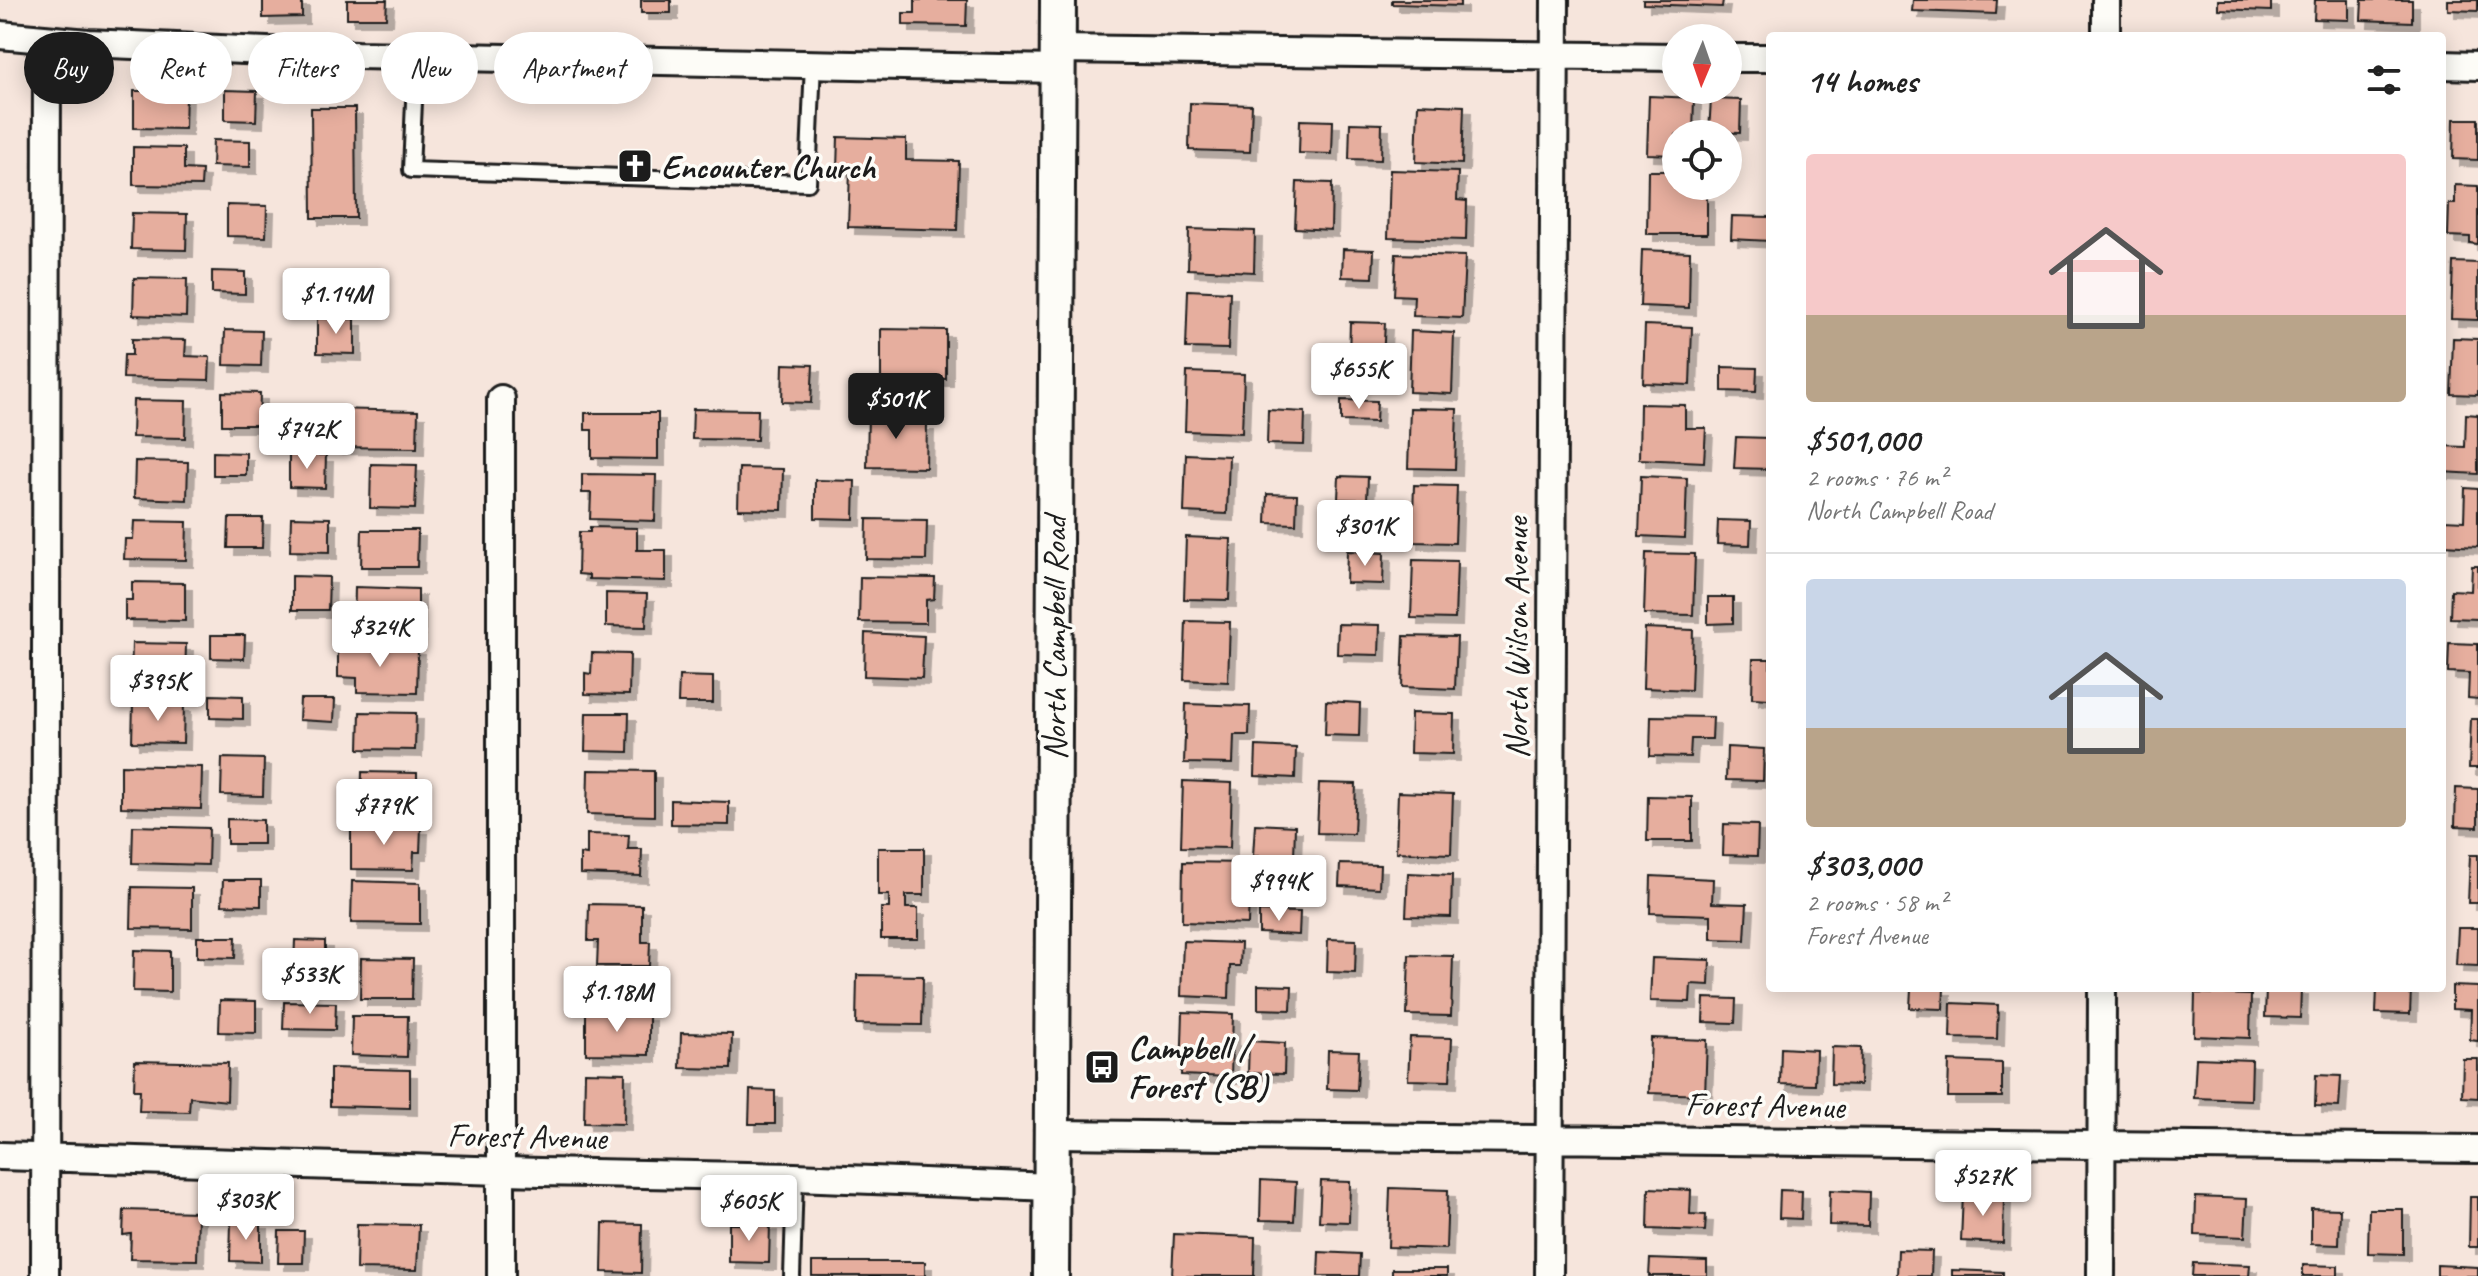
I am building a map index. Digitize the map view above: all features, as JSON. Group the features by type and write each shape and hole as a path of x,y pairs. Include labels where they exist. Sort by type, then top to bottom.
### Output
{"street":[{"name":"North Campbell Road","path":"1051,1276 1058,0"},
{"name":"North Wilson Avenue","path":"1549,1276 1555,0"},
{"path":"2106,0 2106,32"},
{"path":"0,35 24,38"},
{"path":"114,44 381,55"},
{"path":"478,57 813,62 1662,57"},
{"path":"1742,58 1766,58"},
{"path":"2446,65 2478,66"},
{"path":"45,1276 47,104"},
{"path":"501,399 501,1276"},
{"path":"2101,1276 2102,992"},
{"name":"Forest Avenue","path":"1052,1134 2478,1149"},
{"name":"Forest Avenue","path":"0,1156 795,1177 1052,1187"}],"lane":[{"path":"414,104 411,170 808,183 813,62"},
{"path":"792,1276 795,1177"}],"building":[{"path":"263,0 302,0 302,17 263,18"},
{"path":"347,0 387,0 386,18 347,18"},
{"path":"641,0 671,0 671,13 641,13"},
{"path":"915,0 967,0 966,26 903,25 903,13 915,13"},
{"path":"1392,0 1460,0 1460,6 1392,4"},
{"path":"1643,0 1723,0 1722,7 1643,4"},
{"path":"1913,0 1997,0 1996,14 1912,11"},
{"path":"2218,0 2271,0 2271,11 2218,9"},
{"path":"2315,0 2349,0 2349,20 2314,19"},
{"path":"2362,0 2412,0 2412,22 2361,20"},
{"path":"2448,0 2478,0 2478,11 2448,10"},
{"path":"232,90 248,91 248,104 257,104 256,121 225,120 225,104 232,104"},
{"path":"1649,96 1662,97 1662,104 1694,104 1693,120 1662,120 1662,155 1647,154"},
{"path":"1190,103 1252,105 1250,152 1189,150"},
{"path":"134,104 186,104 185,129 134,128"},
{"path":"1418,104 1464,106 1462,164 1416,162"},
{"path":"1711,104 1741,104 1740,120 1710,120"},
{"path":"311,108 355,108 356,218 312,218"},
{"path":"2454,119 2478,119 2478,160 2453,159"},
{"path":"1300,120 1333,121 1332,154 1299,153"},
{"path":"1350,123 1382,124 1381,160 1349,159"},
{"path":"838,137 906,139 906,160 959,161 957,230 848,227 850,170 837,169"},
{"path":"213,140 250,141 250,167 212,166"},
{"path":"133,147 184,148 184,169 202,170 201,186 133,185"},
{"path":"1390,170 1458,172 1457,200 1467,201 1466,240 1388,238"},
{"path":"1648,171 1662,171 1662,200 1707,200 1707,234 1647,234"},
{"path":"1297,182 1332,183 1331,230 1295,228"},
{"path":"2455,185 2478,186 2478,244 2470,243 2470,237 2448,236 2449,204 2455,204"},
{"path":"227,205 267,206 266,237 227,236"},
{"path":"132,213 187,214 186,250 131,249"},
{"path":"1732,216 1766,217 1766,241 1731,239"},
{"path":"1189,229 1255,231 1254,272 1188,269"},
{"path":"1343,249 1374,250 1373,278 1342,277"},
{"path":"1642,250 1690,252 1689,308 1640,306"},
{"path":"1396,254 1465,256 1462,318 1413,316 1414,296 1394,295"},
{"path":"2453,262 2478,263 2478,320 2451,319"},
{"path":"212,271 245,272 245,294 212,293"},
{"path":"134,278 187,279 186,317 133,315"},
{"path":"1188,290 1230,292 1228,349 1186,348"},
{"path":"317,318 355,319 355,354 317,353"},
{"path":"1350,322 1385,323 1383,359 1349,357"},
{"path":"1645,325 1692,327 1690,385 1643,383"},
{"path":"881,329 946,330 946,379 881,379"},
{"path":"225,330 262,331 261,366 224,365"},
{"path":"1411,331 1454,333 1452,394 1409,392"},
{"path":"2453,338 2478,339 2478,395 2451,394"},
{"path":"132,339 186,340 185,356 210,357 209,380 123,378 124,355 132,355"},
{"path":"783,364 813,365 811,403 782,402"},
{"path":"1722,367 1757,368 1756,392 1722,391"},
{"path":"1187,372 1244,374 1242,433 1185,431"},
{"path":"222,392 260,393 259,425 222,425"},
{"path":"133,400 186,401 185,438 132,437"},
{"path":"1341,400 1377,401 1376,422 1341,421"},
{"path":"1640,404 1685,405 1685,428 1706,428 1704,462 1639,459"},
{"path":"1410,408 1457,409 1455,469 1408,468"},
{"path":"331,409 418,411 417,448 330,447"},
{"path":"693,409 758,410 757,440 692,439"},
{"path":"1268,410 1305,412 1304,445 1267,444"},
{"path":"868,412 917,413 916,424 927,424 926,468 867,467"},
{"path":"585,413 658,413 658,459 592,458 592,430 585,430"},
{"path":"2466,414 2478,415 2478,474 2446,472 2446,446 2465,447"},
{"path":"1736,437 1766,438 1766,469 1734,468"},
{"path":"213,452 246,453 246,475 213,475"},
{"path":"1186,454 1229,456 1227,514 1184,512"},
{"path":"289,455 326,455 325,488 289,487"},
{"path":"135,461 188,462 187,500 134,498"},
{"path":"371,464 417,465 415,509 370,508"},
{"path":"739,468 783,469 782,510 738,509"},
{"path":"582,474 656,475 655,521 590,519 591,493 582,493"},
{"path":"1339,476 1368,477 1367,500 1338,499"},
{"path":"1641,476 1687,478 1685,538 1639,536"},
{"path":"815,480 855,481 854,519 815,518"},
{"path":"1414,485 1457,486 1455,543 1412,542"},
{"path":"2465,488 2478,489 2478,547 2446,545 2446,520 2464,521"},
{"path":"1267,494 1297,495 1296,524 1266,523"},
{"path":"291,517 330,518 330,552 290,551"},
{"path":"229,518 263,518 262,548 228,548"},
{"path":"867,519 927,520 926,560 866,559"},
{"path":"1718,520 1751,521 1750,545 1717,544"},
{"path":"134,521 187,522 186,560 124,559 125,539 133,539"},
{"path":"590,527 637,528 637,550 666,550 666,581 589,579 589,575 578,574 579,532 590,532"},
{"path":"362,530 418,530 417,567 361,567"},
{"path":"1186,537 1231,539 1229,600 1184,599"},
{"path":"1347,551 1384,553 1383,584 1346,583"},
{"path":"1646,553 1695,554 1693,615 1644,614"},
{"path":"1413,560 1457,561 1455,619 1411,618"},
{"path":"2472,566 2478,566 2478,619 2450,618 2451,590 2471,591"},
{"path":"292,576 329,577 328,610 292,610"},
{"path":"860,577 935,578 934,599 926,600 926,623 859,622"},
{"path":"132,582 185,583 185,621 125,620 125,600 132,600"},
{"path":"355,587 418,589 418,633 354,632"},
{"path":"606,593 647,594 646,627 606,626"},
{"path":"1708,597 1733,597 1733,623 1708,624"},
{"path":"1186,621 1230,622 1228,682 1184,680"},
{"path":"1338,624 1380,625 1379,655 1337,654"},
{"path":"1645,628 1693,630 1691,690 1643,688"},
{"path":"865,633 924,636 922,678 864,676"},
{"path":"211,635 245,635 244,659 211,658"},
{"path":"1404,636 1457,637 1455,689 1402,687"},
{"path":"132,643 186,644 185,681 131,680"},
{"path":"2449,643 2478,644 2478,699 2468,698 2469,673 2448,672"},
{"path":"338,647 418,648 417,693 357,692 357,678 338,677"},
{"path":"592,653 630,654 629,695 585,694 585,673 591,674"},
{"path":"1753,659 1766,659 1766,699 1752,698"},
{"path":"679,676 713,677 713,703 678,703"},
{"path":"210,695 243,696 243,719 210,718"},
{"path":"300,699 335,699 334,722 299,720"},
{"path":"1326,701 1360,703 1359,736 1325,735"},
{"path":"133,703 184,705 183,743 132,742"},
{"path":"1186,704 1250,706 1249,735 1234,735 1233,764 1184,763"},
{"path":"360,712 416,713 415,750 359,749"},
{"path":"586,713 629,713 628,752 585,751"},
{"path":"1411,713 1454,714 1453,754 1410,753"},
{"path":"1651,716 1713,717 1712,739 1691,739 1690,757 1650,756"},
{"path":"2471,719 2478,719 2478,768 2469,768"},
{"path":"1256,746 1296,748 1295,778 1255,776"},
{"path":"1727,747 1764,749 1763,781 1726,780"},
{"path":"222,758 264,759 263,796 221,795"},
{"path":"121,765 202,767 201,809 121,807"},
{"path":"588,770 654,771 654,816 587,814"},
{"path":"362,772 417,773 417,811 361,810"},
{"path":"1183,781 1232,783 1230,848 1181,847"},
{"path":"1319,783 1356,784 1354,834 1317,833"},
{"path":"2456,788 2478,789 2478,827 2455,826"},
{"path":"1398,792 1453,794 1451,854 1396,852"},
{"path":"1648,796 1692,797 1692,841 1647,841"},
{"path":"671,800 729,802 729,825 671,824"},
{"path":"227,819 263,820 263,844 227,844"},
{"path":"1255,824 1295,826 1294,858 1253,856"},
{"path":"1724,824 1758,825 1757,856 1723,855"},
{"path":"351,825 421,827 420,852 414,852 413,870 351,869"},
{"path":"133,826 209,828 208,865 132,863"},
{"path":"587,834 629,835 628,849 642,849 641,876 580,874 580,854 587,855"},
{"path":"878,848 924,848 924,895 906,895 906,908 918,908 918,939 881,939 881,908 889,908 889,895 878,895"},
{"path":"2470,855 2478,855 2478,903 2468,903"},
{"path":"1183,862 1250,863 1248,924 1182,922"},
{"path":"1340,864 1380,865 1379,888 1339,886"},
{"path":"1408,873 1452,875 1451,917 1406,916"},
{"path":"1651,876 1713,879 1712,903 1747,904 1745,940 1711,939 1711,915 1650,913"},
{"path":"223,880 261,880 261,906 222,905"},
{"path":"352,881 420,883 420,924 351,923"},
{"path":"132,887 192,888 192,929 131,928"},
{"path":"589,904 642,905 642,942 650,942 649,966 597,966 598,941 588,941"},
{"path":"1259,911 1300,912 1299,935 1259,933"},
{"path":"2458,928 2478,928 2478,966 2456,965"},
{"path":"197,937 236,937 235,958 197,957"},
{"path":"1328,939 1356,940 1355,973 1327,972"},
{"path":"295,940 325,941 325,965 294,965"},
{"path":"1183,941 1241,943 1240,966 1230,966 1229,998 1181,996"},
{"path":"134,950 170,951 170,992 133,991"},
{"path":"1409,955 1453,956 1451,1016 1407,1015"},
{"path":"361,958 413,959 412,999 360,999"},
{"path":"1652,958 1710,960 1709,985 1691,984 1690,1002 1650,1001"},
{"path":"857,975 923,976 922,1025 856,1024"},
{"path":"1258,985 1292,986 1291,1010 1258,1009"},
{"path":"2452,986 2478,987 2478,1041 2470,1040 2471,1010 2452,1009"},
{"path":"1911,992 1944,992 1943,1009 1910,1008"},
{"path":"2266,992 2301,992 2300,1018 2265,1017"},
{"path":"2377,992 2411,992 2410,1014 2376,1013"},
{"path":"2195,993 2251,995 2250,1038 2194,1036"},
{"path":"1704,998 1736,999 1735,1023 1703,1022"},
{"path":"220,1000 256,1001 256,1033 219,1032"},
{"path":"284,1002 336,1003 335,1030 283,1029"},
{"path":"1951,1003 1998,1005 1997,1039 1950,1038"},
{"path":"586,1012 649,1014 649,1055 586,1054"},
{"path":"1183,1012 1233,1014 1231,1077 1181,1075"},
{"path":"352,1016 408,1016 407,1057 351,1055"},
{"path":"681,1033 732,1034 731,1069 680,1068"},
{"path":"1410,1037 1452,1038 1450,1081 1408,1080"},
{"path":"1651,1038 1707,1040 1705,1095 1649,1093"},
{"path":"1249,1041 1285,1043 1284,1074 1248,1073"},
{"path":"1832,1047 1861,1048 1860,1085 1831,1084"},
{"path":"1781,1048 1816,1050 1815,1085 1780,1084"},
{"path":"1328,1050 1359,1051 1357,1090 1327,1089"},
{"path":"2196,1058 2252,1060 2251,1100 2194,1098"},
{"path":"2463,1059 2478,1059 2478,1098 2462,1097"},
{"path":"135,1061 228,1063 227,1101 190,1097 189,1112 139,1111 140,1090 134,1090"},
{"path":"1949,1061 2002,1063 2002,1097 1948,1097"},
{"path":"330,1068 410,1070 410,1108 330,1106"},
{"path":"585,1072 625,1073 624,1124 584,1123"},
{"path":"2316,1075 2341,1076 2339,1107 2315,1106"},
{"path":"750,1090 775,1091 775,1124 749,1124"},
{"path":"1261,1180 1296,1182 1294,1221 1260,1220"},
{"path":"1321,1181 1350,1182 1349,1222 1319,1221"},
{"path":"1390,1188 1448,1190 1446,1249 1388,1247"},
{"path":"1649,1188 1691,1190 1690,1214 1706,1215 1705,1231 1648,1229"},
{"path":"1780,1190 1802,1191 1801,1219 1779,1218"},
{"path":"1830,1190 1869,1192 1868,1226 1829,1225"},
{"path":"1963,1194 2004,1195 2003,1243 1961,1241"},
{"path":"2196,1197 2247,1199 2245,1237 2195,1235"},
{"path":"2470,1197 2478,1197 2478,1247 2469,1247"},
{"path":"2311,1208 2340,1209 2339,1245 2311,1244"},
{"path":"2369,1209 2403,1209 2403,1254 2368,1253"},
{"path":"124,1210 198,1212 197,1260 130,1259 131,1234 123,1235"},
{"path":"231,1222 261,1222 261,1262 230,1261"},
{"path":"603,1223 642,1224 641,1273 602,1272"},
{"path":"357,1224 419,1225 417,1270 356,1269"},
{"path":"729,1224 770,1224 769,1263 729,1262"},
{"path":"279,1231 304,1231 303,1263 278,1263"},
{"path":"1174,1234 1255,1237 1254,1276 1172,1276"},
{"path":"1898,1250 1932,1251 1931,1276 1897,1276"},
{"path":"1319,1252 1360,1254 1359,1276 1318,1276"},
{"path":"1650,1259 1707,1261 1707,1276 1649,1276"},
{"path":"812,1262 925,1262 925,1276 812,1276"},
{"path":"2193,1263 2250,1265 2249,1276 2192,1276"},
{"path":"2303,1265 2338,1266 2338,1276 2303,1276"},
{"path":"2437,1265 2478,1267 2478,1276 2437,1276"},
{"path":"1392,1269 1447,1269 1447,1276 1392,1276"},
{"path":"1952,1270 2003,1272 2003,1276 1952,1276"}],"place":[{"name":"Encounter Church","path":"635,166"},
{"name":"Campbell / Forest (SB)","path":"1102,1067"}]}
